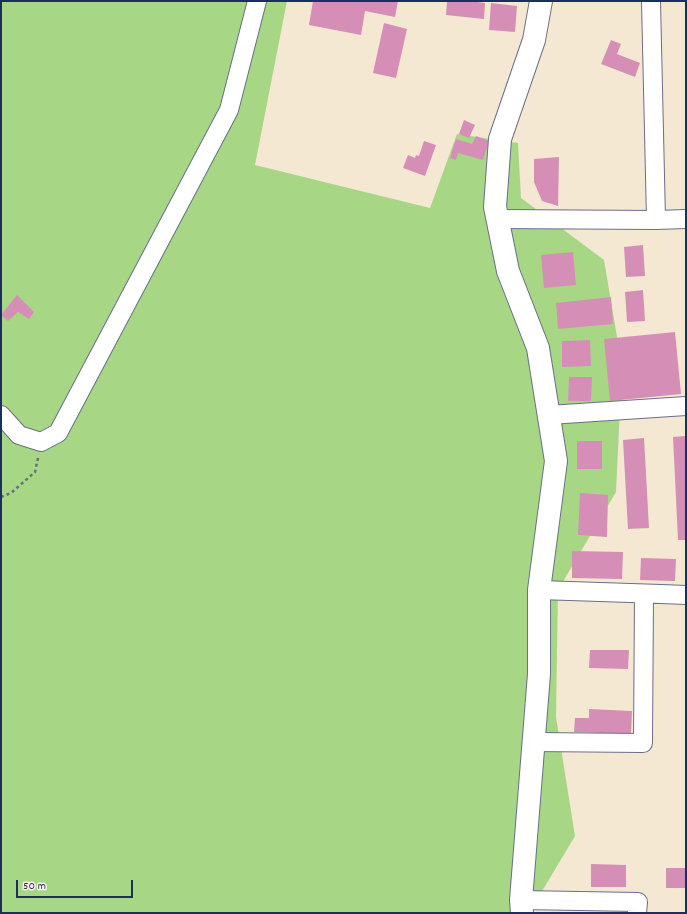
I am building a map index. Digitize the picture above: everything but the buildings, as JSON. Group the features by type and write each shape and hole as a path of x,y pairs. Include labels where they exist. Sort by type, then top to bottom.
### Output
{"street":[{"path":"1,415 19,435 41,442 58,433 229,110 257,1"},
{"path":"540,1 534,40 500,139 495,207 508,271 538,348 556,461 539,590 539,674 521,906 638,902 637,913"},
{"path":"651,1 656,220"},
{"path":"497,219 686,219"},
{"path":"549,416 686,406"},
{"path":"539,590 686,595"},
{"path":"533,742 643,743 644,594"}],"path":[{"path":"1,497 11,493 35,472 41,442"}],"green space":[{"path":"1,1 287,1 255,165 430,208 457,134 518,143 521,198 604,260 622,366 616,492 558,590 556,717 575,836 529,913 1,913"}]}
